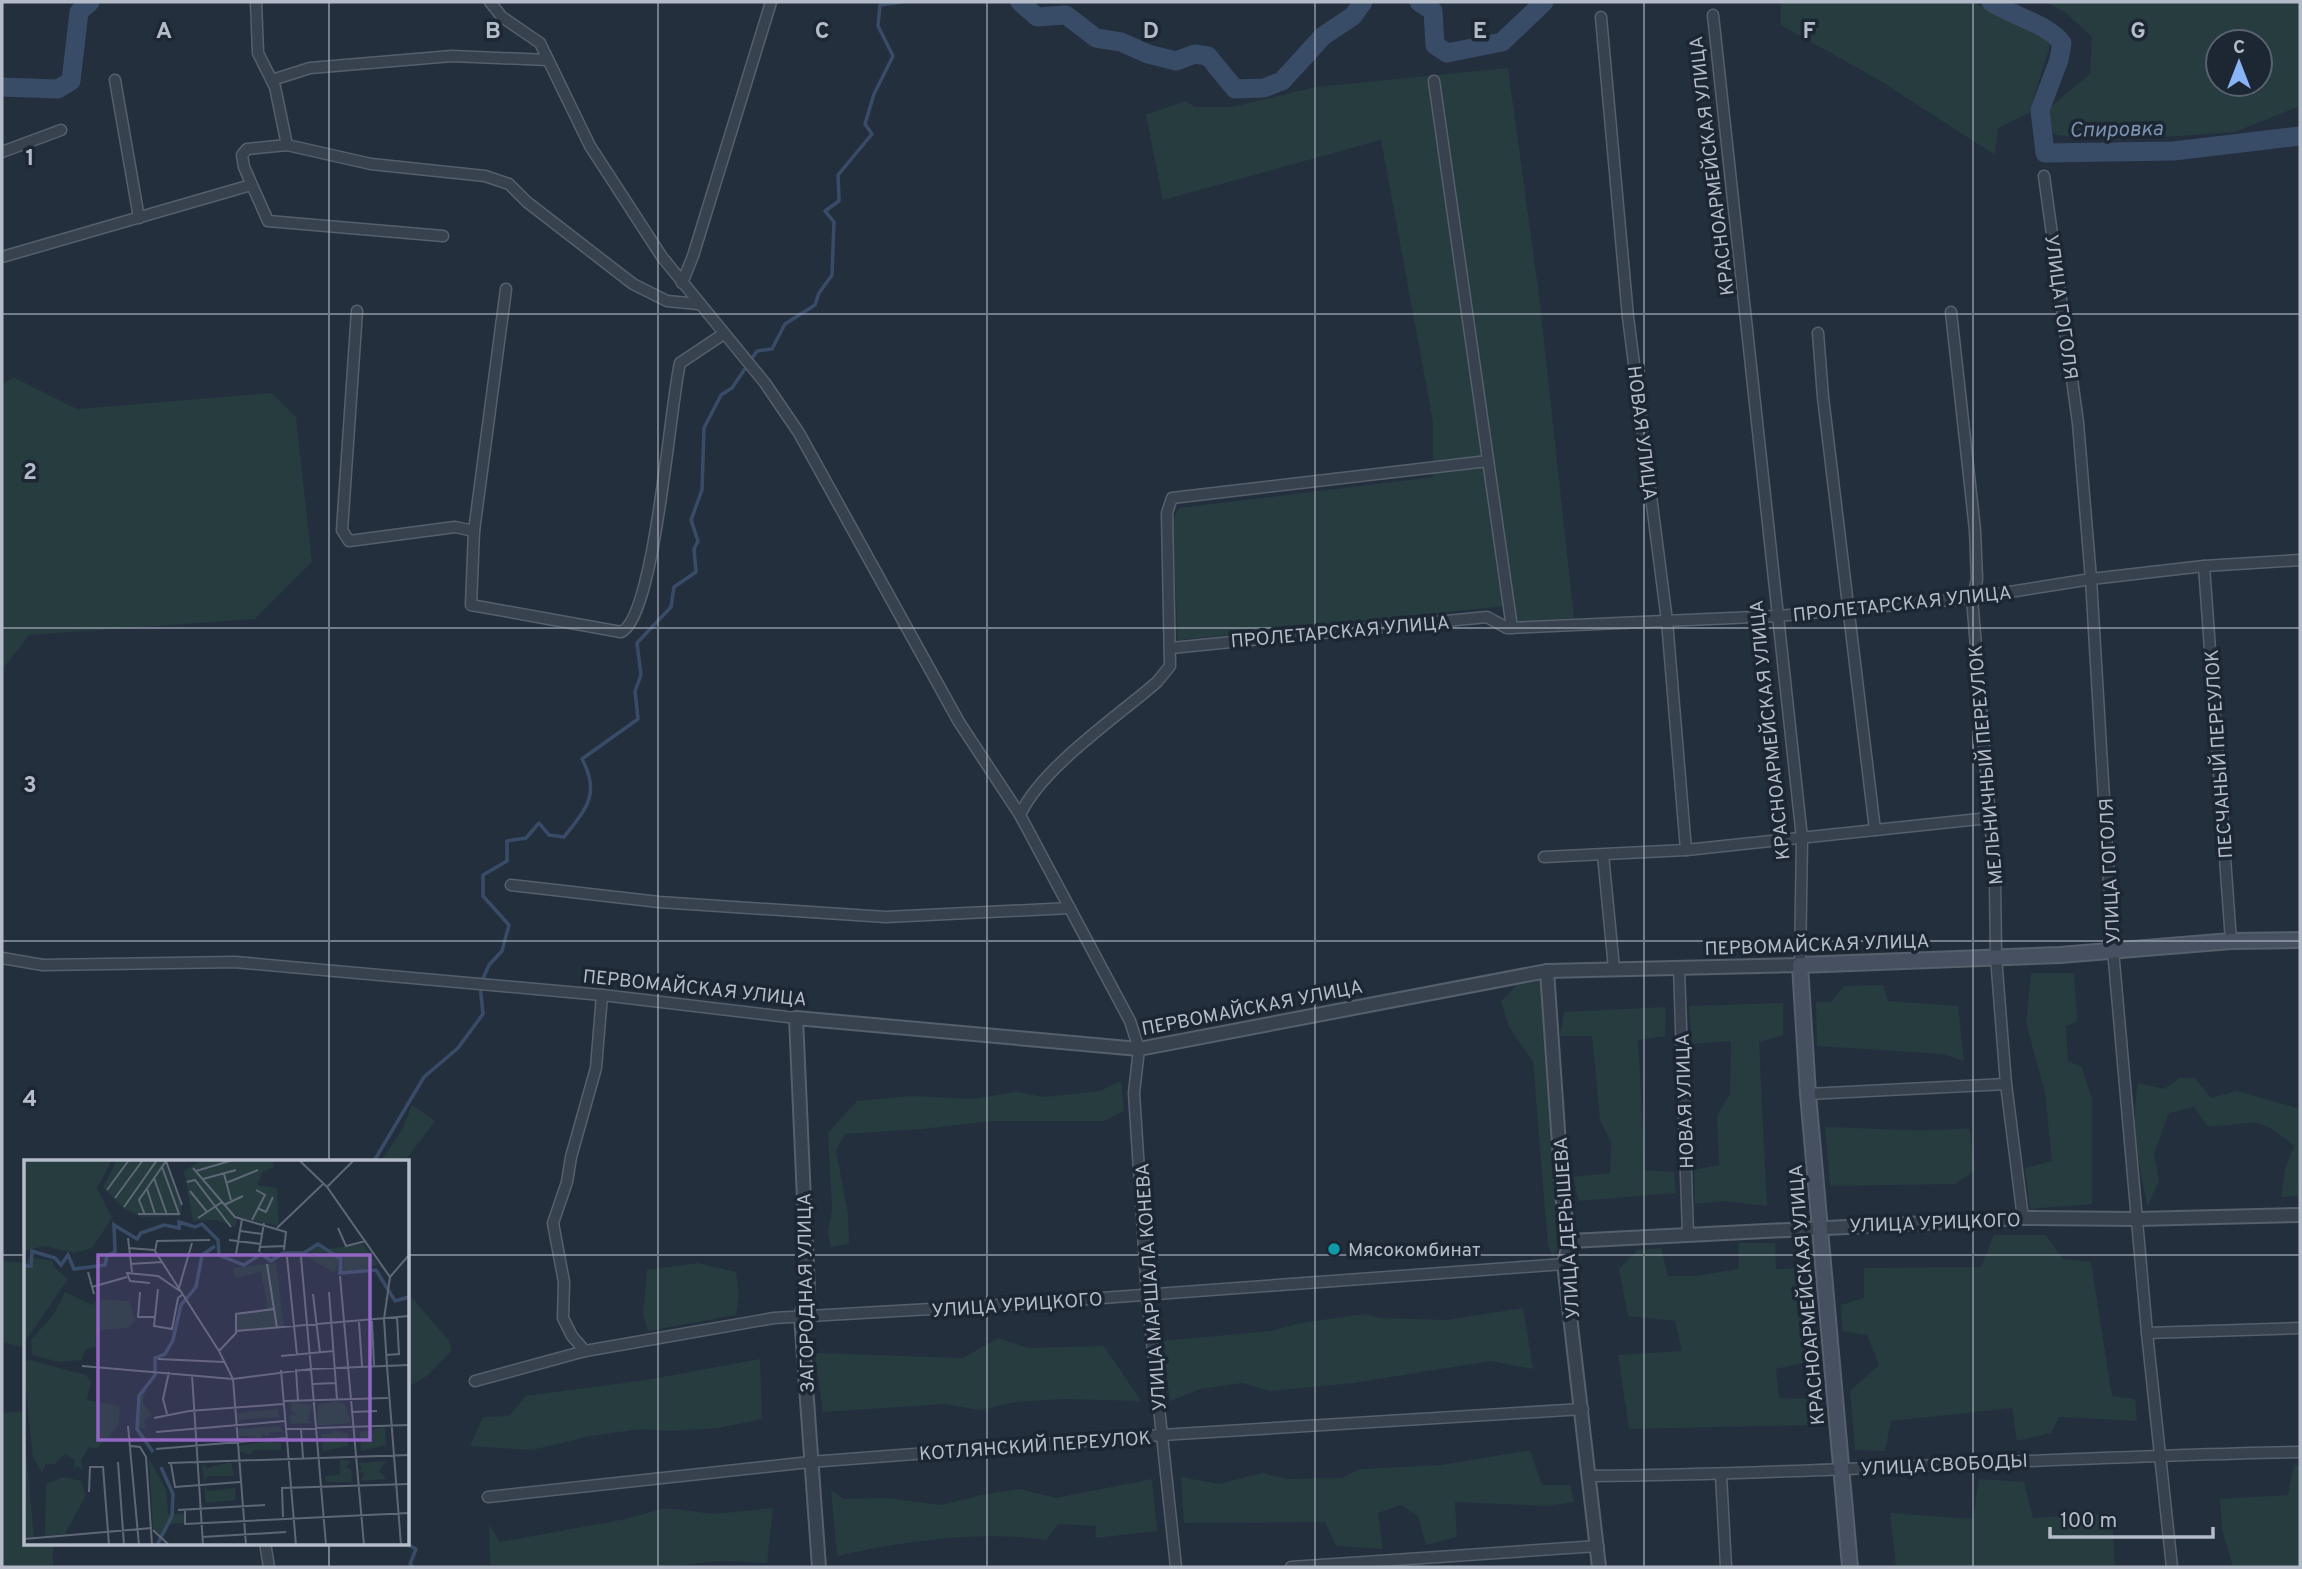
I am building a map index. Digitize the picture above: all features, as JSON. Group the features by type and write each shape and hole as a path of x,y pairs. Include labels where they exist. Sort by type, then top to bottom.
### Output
{"main road":[{"name":"ПЕРВОМАЙСКАЯ УЛИЦА","path":"1800,965 1996,957 2231,941 2300,940"},
{"name":"КРАСНОАРМЕЙСКАЯ УЛИЦА","path":"1800,965 1808,1094 1850,1567"}],"street":[{"path":"256,2 258,53 272,80 287,145"},
{"path":"491,2 502,16 540,43 590,146 662,257 722,335 765,383 799,433 960,722 1020,816 1130,1021 1139,1049"},
{"path":"682,284 694,256 771,2"},
{"name":"КРАСНОАРМЕЙСКАЯ УЛИЦА","path":"1713,15 1749,323 1777,616 1802,838 1800,965"},
{"name":"НОВАЯ УЛИЦА","path":"1601,16 1628,317 1667,621 1686,850"},
{"path":"272,80 310,68 452,56 547,60"},
{"path":"115,80 139,218"},
{"path":"1434,81 1512,628"},
{"path":"2,152 61,130"},
{"path":"443,236 268,221 251,185 242,155 247,149 287,145 371,164 485,176 509,184 527,202 633,284 667,301 698,304"},
{"name":"УЛИЦА ГОГОЛЯ","path":"2044,176 2078,423 2091,579 2113,950 2147,1333 2172,1567"},
{"path":"2,257 251,185"},
{"path":"506,289 474,531 471,605 621,632 626,630 634,616 646,578 655,537 680,363 722,335"},
{"path":"358,311 342,530 349,541 455,527 474,531"},
{"name":"МЕЛЬНИЧНЫЙ ПЕРЕУЛОК","path":"1951,312 1975,530 1977,580 1972,598 1996,880 1996,957 2006,1084 2024,1218"},
{"path":"1818,333 1823,397 1875,830"},
{"path":"1020,816 1028,799 1044,780 1157,682 1170,666 1167,513 1172,498 1488,461"},
{"name":"ПРОЛЕТАРСКАЯ УЛИЦА","path":"1171,648 1487,617 1512,628 1777,616 1972,598 2091,579 2204,566 2300,560"},
{"name":"ПЕСЧАНЫЙ ПЕРЕУЛОК","path":"2204,566 2231,941"},
{"path":"1544,857 1686,850 1989,818"},
{"path":"1603,855 1614,968"},
{"path":"511,885 659,902 886,917 1070,908"},
{"name":"ПЕРВОМАЙСКАЯ УЛИЦА","path":"2,958 43,965 235,962 602,995 796,1018 1139,1049 1547,971 1800,965"},
{"name":"НОВАЯ УЛИЦА","path":"1679,968 1688,1234"},
{"name":"УЛИЦА ДЕРЫШЕВА","path":"1547,971 1563,1202 1570,1241 1564,1264 1583,1409 1599,1567"},
{"path":"585,1351 572,1336 563,1318 564,1282 553,1223 567,1182 570,1157 596,1068 602,995"},
{"name":"ЗАГОРОДНАЯ УЛИЦА","path":"796,1018 808,1290 802,1316 819,1567"},
{"name":"УЛИЦА МАРШАЛА КОНЕВА","path":"1139,1049 1134,1093 1147,1295 1176,1567"},
{"path":"1808,1094 2006,1084"},
{"name":"УЛИЦА УРИЦКОГО","path":"1570,1241 2024,1218 2137,1219 2300,1215"},
{"name":"УЛИЦА УРИЦКОГО","path":"475,1381 585,1351 774,1318 1147,1295 1564,1264"},
{"path":"2147,1333 2300,1328"},
{"name":"КОТЛЯНСКИЙ ПЕРЕУЛОК","path":"488,1497 810,1462 1161,1435 1583,1409"},
{"name":"УЛИЦА СВОБОДЫ","path":"1589,1476 1721,1475 2161,1454 2300,1452"},
{"path":"1721,1475 1726,1567"},
{"path":"265,1544 269,1567"},
{"path":"1291,1567 1598,1546"}],"green space":[{"path":"1781,2 1973,2 2051,42 2029,113 1998,128 1995,155 1882,82 1781,25"},
{"path":"2045,2 2300,2 2300,106 2235,132 2109,141 2056,135 2045,126 2044,112 2090,74 2092,37 2065,12"},
{"path":"1508,68 1539,295 1574,618 1507,622 1504,606 1178,640 1172,519 1180,508 1433,477 1433,422 1381,140 1163,200 1146,115 1185,101 1195,107 1232,107 1316,87"},
{"path":"13,377 77,409 272,393 296,417 312,562 255,619 29,635 2,670 2,385"},
{"path":"2031,973 2074,973 2077,1021 2066,1026 2068,1061 2082,1067 2092,1099 2092,1204 2030,1209 2025,1168 2052,1161 2045,1093 2026,1023"},
{"path":"1542,980 1554,1173 1562,1241 1553,1257 1548,1246 1533,1062 1509,1027 1501,1001 1517,985"},
{"path":"1883,985 1888,1001 1958,1006 1964,1061 1942,1054 1817,1046 1816,1002 1831,1002 1844,986"},
{"path":"1783,1003 1783,1035 1759,1042 1767,1206 1724,1201 1695,1204 1694,1170 1719,1165 1717,1116 1730,1094 1731,1041 1692,1044 1689,1006"},
{"path":"1666,1007 1665,1036 1638,1040 1645,1170 1674,1172 1676,1193 1579,1201 1573,1177 1610,1173 1611,1142 1600,1120 1592,1036 1560,1036 1564,1012"},
{"path":"2180,1078 2195,1078 2211,1098 2237,1091 2300,1109 2298,1196 2281,1197 2285,1169 2294,1146 2261,1124 2207,1126 2194,1107 2169,1113 2154,1153 2159,1180 2148,1206 2135,1129 2138,1083 2164,1089"},
{"path":"1121,1081 1124,1111 1104,1121 992,1121 845,1134 836,1150 848,1214 849,1244 831,1247 828,1232 832,1209 828,1133 857,1101 911,1096 974,1099 1016,1092 1044,1097 1100,1091"},
{"path":"412,1105 435,1121 406,1160 382,1160 402,1130"},
{"path":"1825,1127 1914,1130 1969,1128 1975,1170 1955,1184 1830,1186"},
{"path":"1994,1235 2046,1235 2063,1259 2091,1262 2112,1396 2135,1399 2137,1421 2059,1417 2051,1433 2017,1441 2012,1408 1891,1421 1885,1451 1855,1450 1850,1391 1879,1365 1867,1335 1842,1331 1841,1305 1864,1298 1864,1268 1981,1267"},
{"path":"1738,1243 1775,1243 1776,1269 1806,1268 1812,1361 1776,1369 1779,1398 1813,1399 1814,1425 1629,1429 1618,1355 1682,1351 1675,1321 1628,1316 1619,1269 1637,1250 1661,1248 1668,1276 1695,1276 1739,1269"},
{"path":"2,1261 24,1263 24,1348 2,1342"},
{"path":"698,1263 736,1272 739,1295 736,1315 648,1331 643,1314 647,1270"},
{"path":"410,1295 449,1341 452,1350 427,1376 410,1386"},
{"path":"1523,1308 1533,1369 1490,1361 1354,1383 1270,1391 1242,1383 1200,1389 1170,1401 1162,1341 1271,1331 1301,1323 1364,1314 1381,1318 1447,1320"},
{"path":"998,1338 1028,1348 1104,1346 1141,1401 1063,1399 1016,1402 980,1410 945,1404 823,1412 815,1353 963,1358"},
{"path":"760,1359 762,1419 719,1428 670,1431 641,1429 591,1436 532,1450 470,1446 483,1417 509,1416 526,1396 646,1380"},
{"path":"24,1411 24,1544 58,1544 53,1548 53,1567 2,1567 2,1413"},
{"path":"1530,1450 1542,1485 1570,1485 1574,1502 1546,1506 1455,1502 1457,1537 1426,1545 1418,1516 1401,1505 1378,1513 1383,1549 1336,1546 1325,1522 1184,1523 1181,1477 1219,1484 1262,1473 1287,1479 1341,1478 1361,1469 1442,1465"},
{"path":"2294,1464 2300,1466 2300,1567 2233,1567 2222,1529 2220,1499 2288,1495"},
{"path":"1152,1479 1157,1531 1095,1538 1096,1526 1058,1524 1046,1540 994,1536 941,1539 837,1556 831,1490 844,1499 885,1498 942,1505 1020,1489 1056,1498"},
{"path":"1979,1479 2024,1482 2033,1518 2112,1513 2115,1567 1896,1567 1890,1513 1973,1519"},
{"path":"665,1508 713,1514 773,1508 767,1563 720,1561 662,1567 500,1567 490,1564 489,1525 500,1542 626,1519"}],"waterway":[{"name":"Спировка","path":"2,87 58,89 71,81 79,12 90,2"},
{"path":"375,1160 424,1077 458,1048 483,1014 480,985 489,965 502,951 509,925 483,896 483,875 507,861 507,841 526,838 539,823 549,835 564,837 588,801 590,782 582,759 638,719 635,691 641,675 637,643 671,607 674,587 696,572 694,549 698,541 691,520 702,490 704,428 721,395 732,388 757,351 772,349 785,324 815,305 819,293 832,275 834,222 825,211 839,201 838,175 872,134 865,124 874,94 893,56 878,26 880,5 901,2"},
{"name":"Спировка","path":"1020,2 1037,17 1066,15 1096,38 1121,42 1148,54 1176,61 1195,54 1208,56 1235,89 1264,88 1282,81 1323,36 1353,16 1363,2"},
{"name":"Спировка","path":"1419,2 1433,11 1435,45 1447,53 1502,42 1544,2"},
{"name":"Спировка","path":"1991,2 2049,31 2062,43 2059,60 2040,110 2045,153 2174,151 2300,136"},
{"path":"407,1544 416,1549 410,1564 413,1567"}],"place":[{"name":"Мясокомбинат","path":"1334,1249"}]}
